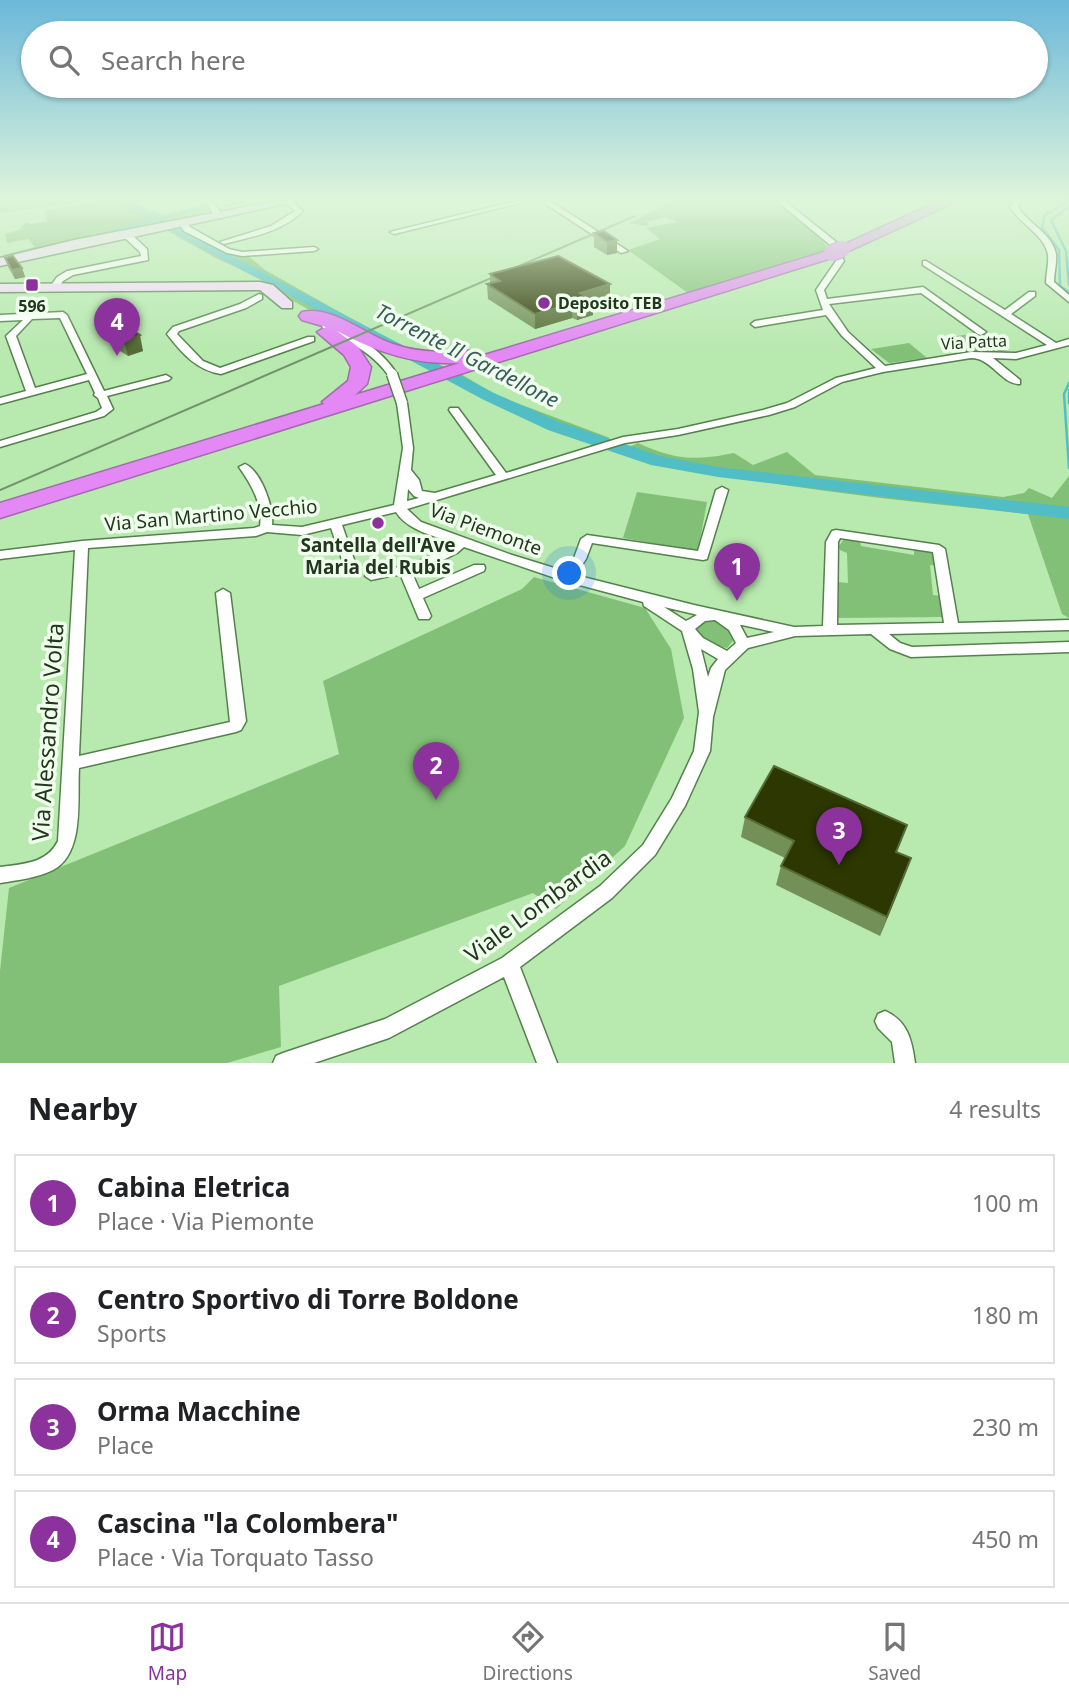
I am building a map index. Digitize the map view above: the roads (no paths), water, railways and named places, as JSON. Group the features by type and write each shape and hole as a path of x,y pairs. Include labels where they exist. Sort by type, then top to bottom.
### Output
{"highway":[{"path":"0,511 232,440 442,368 608,323 837,251"},
{"path":"232,440 258,427 328,404 342,397 357,384 361,375 358,360 312,325 323,318 376,344 442,368 467,357 502,352 664,306"}],"street":[{"path":"0,262 47,251"},
{"path":"54,287 70,273 145,258 144,251"},
{"path":"227,251 242,254 291,251"},
{"path":"837,251 840,261 820,290 826,307 859,347 883,369"},
{"path":"1051,251 1049,282 1069,299"},
{"path":"926,263 1005,314 1063,344"},
{"path":"215,286 240,299"},
{"path":"0,288 215,286 260,292 288,305 312,325 371,351 384,362 392,374 402,403 408,448 400,507"},
{"path":"755,324 826,307 923,290 981,332"},
{"path":"260,292 176,329 172,334 194,359 213,370 229,369 312,325"},
{"path":"1005,314 1032,294"},
{"path":"0,318 64,315 99,395 108,409 100,414 0,444"},
{"path":"27,316 28,320 10,336 31,392"},
{"name":"Via Patta","path":"883,369 961,356 1016,356 1063,344"},
{"path":"983,355 1017,382"},
{"name":"Via San Martino Vecchio","path":"0,555 82,545 256,532 266,528 302,531 400,507 623,440 678,432 765,413 790,405 839,380 883,369"},
{"path":"0,401 92,376"},
{"path":"99,395 166,378"},
{"path":"454,410 503,477"},
{"path":"245,467 253,478 267,513 266,528"},
{"path":"407,471 418,494 456,491"},
{"path":"566,577 580,559 587,539 703,556 722,490"},
{"name":"Via Piemonte","path":"400,507 403,514 417,525 566,577 717,615 795,631"},
{"path":"335,523 352,571"},
{"path":"830,631 832,542 836,534 939,549 952,628"},
{"path":"371,576 394,571 406,573 453,550 463,542"},
{"name":"Via Alessandro Volta","path":"0,875 48,865 58,860 67,841 82,545"},
{"path":"416,596 479,568"},
{"path":"406,573 424,616"},
{"path":"71,764 229,730 236,726 238,721 223,593"},
{"name":"Via Piemonte","path":"634,595 667,613 688,629 698,641 727,658"},
{"path":"705,717 700,669 688,629 697,619 717,615 735,628 743,644"},
{"name":"Viale Lombardia","path":"283,1063 388,1028 509,964 606,892 649,850 679,801 702,751 705,717 718,668 743,644 795,631 1069,625"},
{"path":"875,630 895,646 912,652 1069,647"},
{"path":"509,964 547,1063"},
{"path":"885,1021 901,1037 905,1063"}],"waterway":[{"name":"Torrente Il Gardellone","path":"213,251 488,396 554,426 657,461 718,472 1069,513"},
{"path":"1059,251 1060,286 1069,292"},
{"path":"1066,251 1069,285"},
{"path":"1069,383 1064,394 1069,468"},
{"path":"1069,390 1069,403"}],"tram line":[{"path":"0,490 555,251"}],"place":[{"name":"596","path":"32,285"},
{"name":"Deposito TEB","path":"544,303"},
{"name":"Cascina \"la Colombera\"","path":"117,356"},
{"name":"Santella dell'Ave Maria del Rubis","path":"378,523"},
{"name":"Cabina Eletrica","path":"737,601"},
{"name":"Centro Sportivo di Torre Boldone","path":"436,800"},
{"name":"Orma Macchine","path":"839,865"}]}
